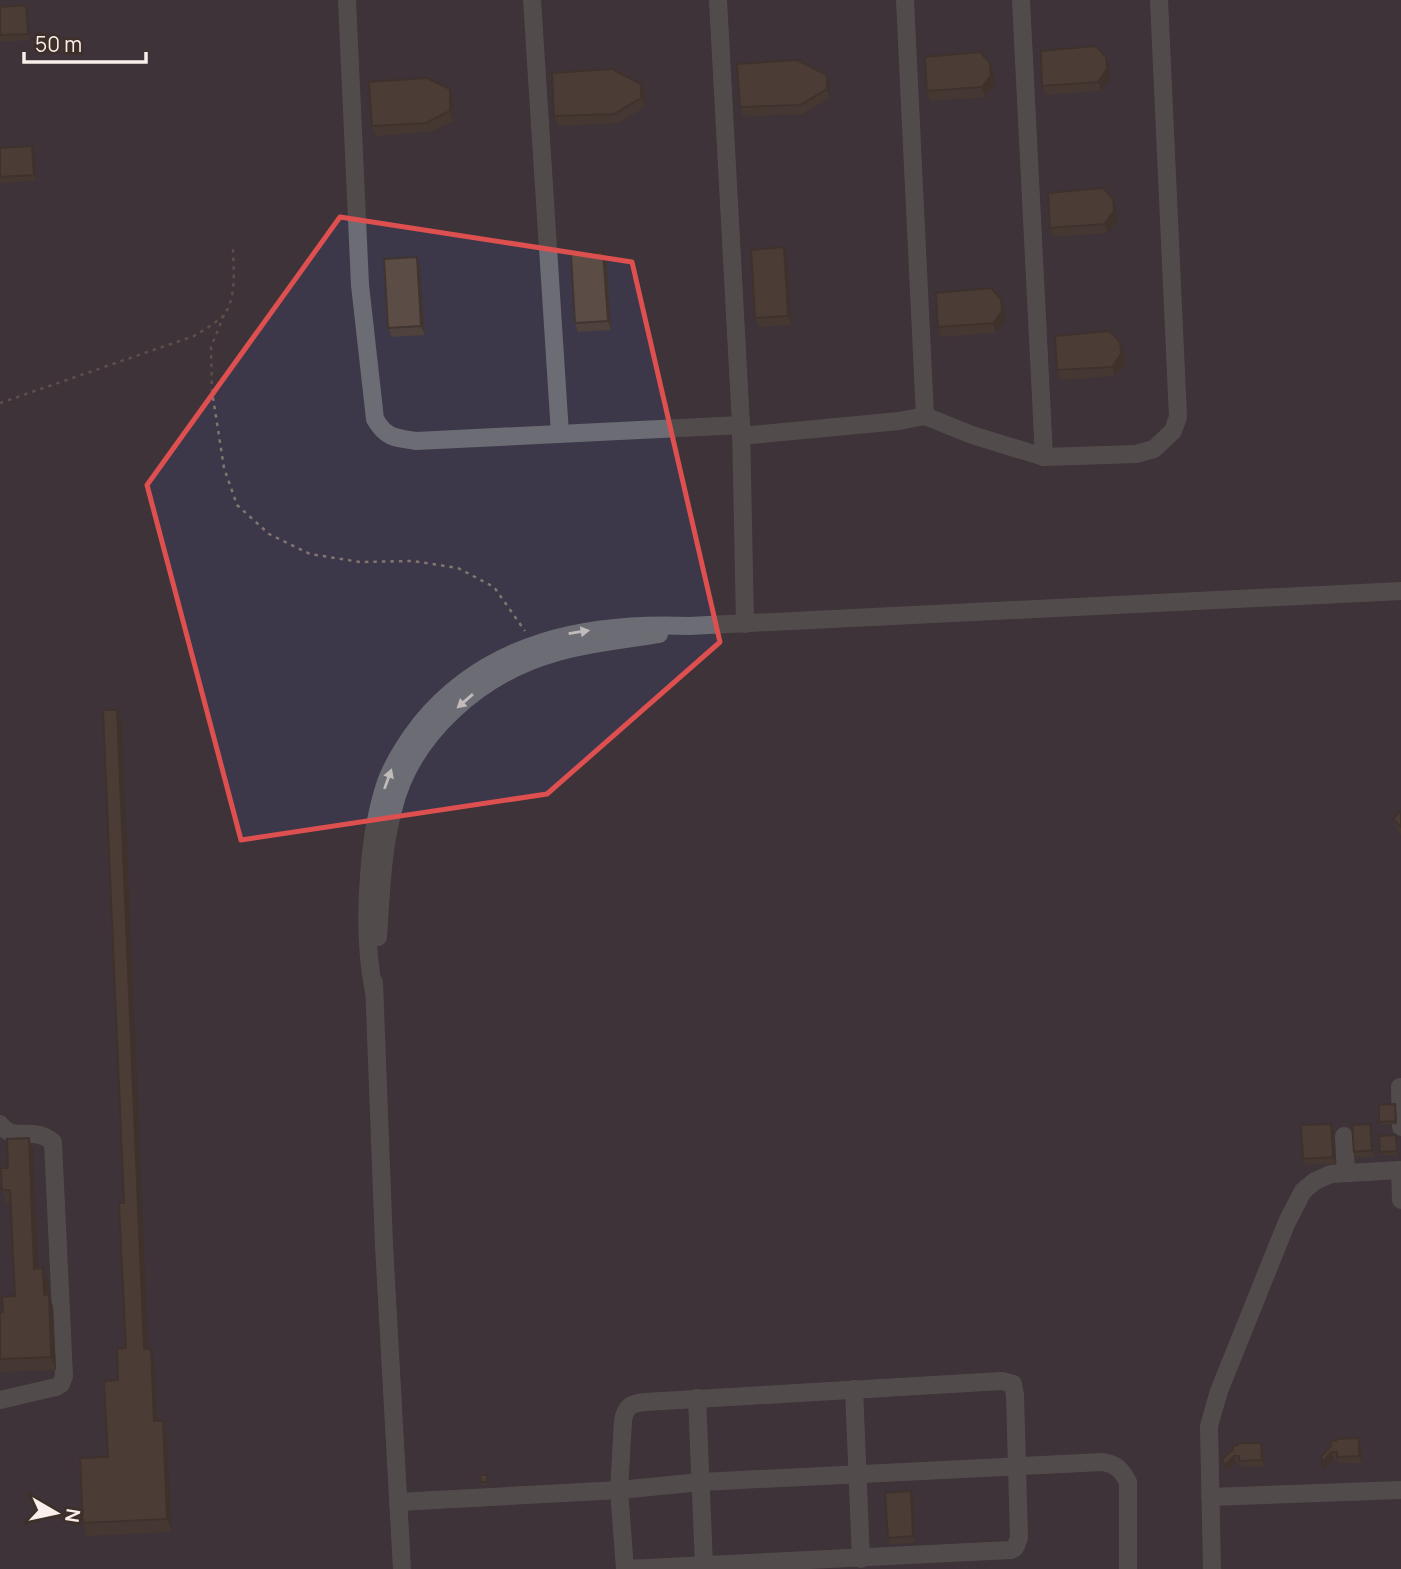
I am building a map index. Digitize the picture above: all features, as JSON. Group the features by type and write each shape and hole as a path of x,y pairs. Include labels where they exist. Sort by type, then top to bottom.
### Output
{"street":[{"path":"346,0 360,285 375,419 386,434 416,440 741,430 899,421 925,416 972,435 1044,457 1136,454 1154,449 1173,431 1178,417 1159,0"},
{"path":"533,0 559,434"},
{"path":"718,0 741,430 746,624"},
{"path":"905,0 925,416"},
{"path":"1021,0 1044,457"},
{"path":"402,1569 384,1245 374,992 367,940 370,864 380,803 395,761 418,728 448,693 486,668 534,645 568,634 599,629 1401,591"},
{"path":"374,992 383,878 393,807 412,764 436,729 467,698 502,674 523,664 576,648 661,634 689,626"},
{"path":"1399,1087 1401,1127"},
{"path":"0,1124 11,1134 39,1133 53,1142 64,1376 57,1387 0,1400"},
{"path":"1344,1136 1346,1173"},
{"path":"1212,1569 1208,1441 1213,1410 1287,1222 1303,1191 1315,1181 1331,1174 1400,1170 1401,1200"},
{"path":"1008,1381 1015,1389 1019,1465 1019,1538 1015,1548 1007,1552 626,1569 619,1490 624,1412 636,1403 854,1389 1008,1381"},
{"path":"854,1389 861,1559"},
{"path":"697,1398 705,1564"},
{"path":"398,1502 619,1490 701,1482 1102,1462 1112,1463 1122,1470 1128,1482 1128,1569"},
{"path":"1210,1497 1401,1490"}],"path":[{"path":"233,247 233,287 211,347 212,390 224,468 237,505 269,534 310,554 360,562 414,561 458,568 494,587 534,645"},
{"path":"0,403 194,336 224,315"}],"highlighted area":[{"path":"340,217 632,262 720,642 547,794 241,840 147,485"}],"shaded area":[{"path":"0,0 1401,0 1401,1569 0,1569"}],"building":[{"path":"26,5 28,34 0,35 0,7"},
{"path":"1096,46 1106,57 1107,69 1098,82 1042,86 1041,51"},
{"path":"980,52 990,63 991,75 982,87 927,91 925,57"},
{"path":"797,60 827,75 827,89 800,105 740,107 737,64"},
{"path":"612,69 641,84 641,98 614,114 554,116 552,73"},
{"path":"427,78 450,89 450,111 426,123 372,126 369,82"},
{"path":"32,146 34,175 0,177 0,148"},
{"path":"1103,188 1113,199 1114,211 1104,224 1050,228 1048,193"},
{"path":"784,247 788,316 755,318 751,250"},
{"path":"603,252 608,321 575,323 571,254"},
{"path":"417,257 421,326 388,328 384,259"},
{"path":"991,288 1001,299 1002,311 993,323 938,327 936,293"},
{"path":"1110,331 1120,342 1121,354 1112,367 1057,370 1055,336"},
{"path":"103,710 117,710 144,1349 151,1349 154,1421 163,1421 167,1519 83,1523 80,1458 108,1457 104,1381 118,1380 117,1349 126,1348 119,1203 124,1203"},
{"path":"1401,811 1401,827 1393,819"},
{"path":"1395,1104 1396,1121 1379,1122 1379,1105"},
{"path":"1331,1124 1333,1157 1303,1159 1301,1125"},
{"path":"1370,1124 1372,1150 1354,1152 1352,1125"},
{"path":"1396,1135 1397,1151 1380,1152 1379,1136"},
{"path":"29,1138 34,1269 43,1268 44,1295 49,1294 51,1357 0,1359 2,1297 15,1296 10,1190 2,1190 1,1168 8,1168 7,1139"},
{"path":"1359,1438 1359,1456 1337,1457 1337,1452 1331,1452 1322,1463 1322,1456 1331,1446 1331,1441"},
{"path":"1238,1443 1261,1443 1262,1460 1239,1461 1239,1456 1234,1456 1224,1466 1223,1458"},
{"path":"480,1475 487,1475 487,1482 481,1482"},
{"path":"911,1491 913,1536 888,1538 885,1493"}]}
